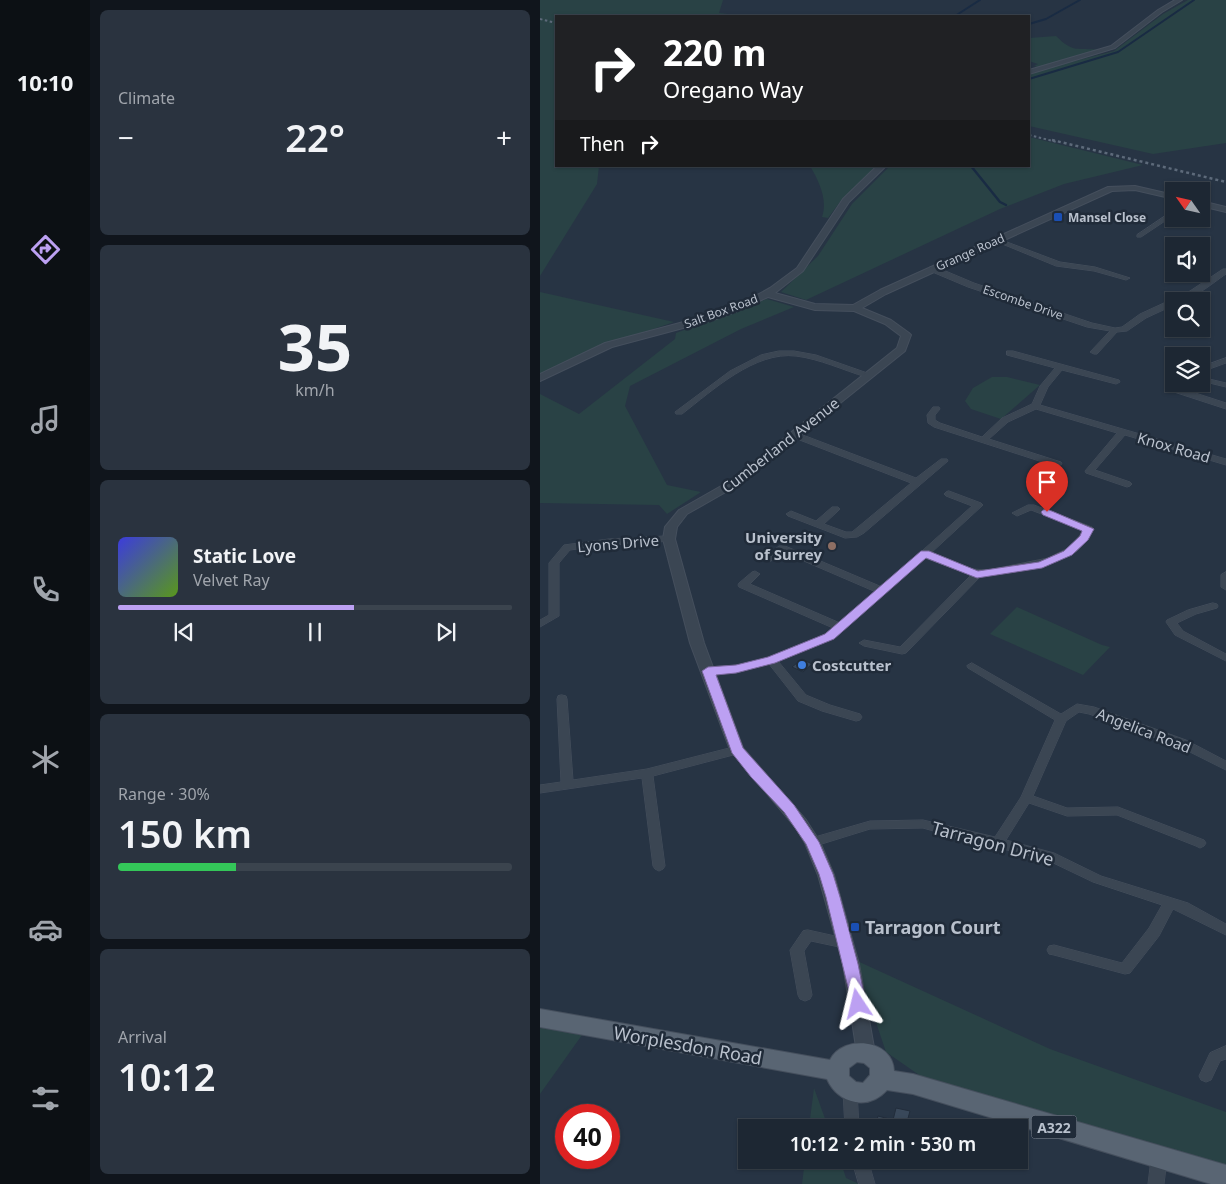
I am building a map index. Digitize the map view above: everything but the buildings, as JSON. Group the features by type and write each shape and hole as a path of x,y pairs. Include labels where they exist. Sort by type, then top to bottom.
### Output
{"main road":[{"name":"Worplesdon Road","path":"540,1018 836,1071"},
{"path":"852,1053 866,1053 878,1060 883,1072 882,1079 878,1085 866,1092 850,1091 838,1081 836,1071 841,1060 846,1056 852,1053"},
{"name":"A322","path":"882,1079 913,1084 1159,1159 1226,1177"}],"street":[{"path":"1030,72 1113,47 1153,16 1179,0"},
{"name":"Salt Box Road","path":"540,378 601,349 703,319 767,294 791,277 808,261 843,204 881,167"},
{"name":"Grange Road","path":"855,308 883,292 1111,189 1135,188 1165,195"},
{"path":"1210,206 1226,210"},
{"path":"1139,236 1165,218"},
{"path":"997,240 1059,264 1095,269 1126,278"},
{"name":"Escombe Drive","path":"933,269 1090,325 1115,330"},
{"path":"1094,352 1115,330 1124,330 1143,316 1193,293 1226,271"},
{"path":"767,294 816,307 855,308"},
{"name":"Cumberland Avenue","path":"669,539 671,527 683,512 734,483 902,349 906,336 888,322 855,308"},
{"path":"679,412 740,369 760,359 786,352 804,355 869,375"},
{"path":"1010,353 1116,382"},
{"path":"1210,366 1226,360"},
{"path":"983,440 1005,420 1035,406 1044,386 1060,367"},
{"path":"1210,381 1226,385"},
{"path":"1183,392 1226,406"},
{"name":"Knox Road","path":"1035,406 1226,462"},
{"path":"936,409 931,415 931,420 937,425 1058,464"},
{"name":"Knox Road","path":"1122,433 1089,471 1127,484"},
{"path":"795,435 917,482"},
{"path":"791,514 845,535 854,535 944,461"},
{"path":"708,671 736,669 771,660 830,637 978,505 950,494"},
{"path":"925,554 977,574 1042,564 1068,553 1084,538 1088,529 1031,507 1017,513"},
{"path":"818,524 835,510"},
{"path":"669,539 697,643 737,750 789,809 812,842 826,874 856,989 866,1053"},
{"name":"Lyons Drive","path":"540,624 554,616 554,563 567,547 609,542 669,539"},
{"path":"768,559 782,548 883,590"},
{"path":"755,574 743,585 840,628"},
{"path":"864,643 902,651 977,574"},
{"path":"1226,575 1226,587"},
{"path":"1213,606 1192,612 1171,622 1179,633 1226,658"},
{"path":"771,660 802,698 856,717"},
{"path":"972,666 1061,719 1026,798 997,844"},
{"path":"562,699 567,785"},
{"name":"Angelica Road","path":"1061,719 1077,708 1090,710 1182,743 1226,766"},
{"path":"540,789 647,773 737,750"},
{"path":"647,773 659,866"},
{"path":"1026,798 1067,812 1118,811 1200,843"},
{"name":"Tarragon Drive","path":"812,842 870,824 923,824 1050,856 1097,879 1184,908 1226,930"},
{"path":"1054,950 1125,969 1154,932 1169,903"},
{"path":"805,995 797,950 808,936 844,943"},
{"path":"1206,1076 1215,1057 1226,1052"},
{"path":"850,1091 852,1119"},
{"path":"1156,1184 1159,1159"},
{"path":"863,1169 867,1184"}],"green space":[{"path":"540,0 723,0 719,13 737,15 555,15 555,167 599,167 597,184 540,276"},
{"path":"1188,0 1226,0 1226,143 1153,154 1030,126 1030,75 1044,69 1114,51 1163,14"},
{"path":"1056,36 1072,48 1099,50 1038,67 1034,66 1038,64 1030,61 1030,38"},
{"path":"1030,137 1143,165 1064,184 1000,209 806,300 781,292 818,256 852,204 889,167 1030,167"},
{"path":"811,167 876,167 840,202 828,218 822,217 824,204 817,178"},
{"path":"540,292 674,322 604,346 540,378"},
{"path":"767,299 794,307 741,329 630,386 625,406 667,485 701,492 667,514 659,505 540,503 540,394 579,414 675,339 676,333"},
{"path":"992,377 1007,377 1040,385 1001,419 971,409 965,401 973,388"},
{"path":"1017,607 1110,647 1083,675 990,634"},
{"path":"855,960 1050,1049 1226,1112 1226,1170 922,1077 886,1052"},
{"path":"540,1027 582,1035 540,1094"},
{"path":"814,1088 825,1119 810,1119"},
{"path":"804,1169 843,1169 846,1178 859,1184 802,1184"}],"waterway":[{"path":"957,15 980,0"},
{"path":"1030,24 1046,19 1080,0"},
{"path":"1030,79 1118,52 1194,0"},
{"path":"972,167 1000,202 1006,205"}],"railway":[{"path":"540,19 555,23"},
{"path":"1030,135 1057,142"},
{"path":"1052,140 1226,182"}],"place":[{"name":"Mansel Close","path":"1058,217"},
{"name":"University of Surrey","path":"832,546"},
{"name":"Costcutter","path":"802,665"},
{"name":"Tarragon Court","path":"855,927"}],"route":[{"path":"858,1004 851,964 833,897 826,874 812,842 789,809 737,750 708,671 736,669 771,660 830,637 925,554 977,574 1042,564 1068,553 1084,538 1088,529 1047,512"}]}
